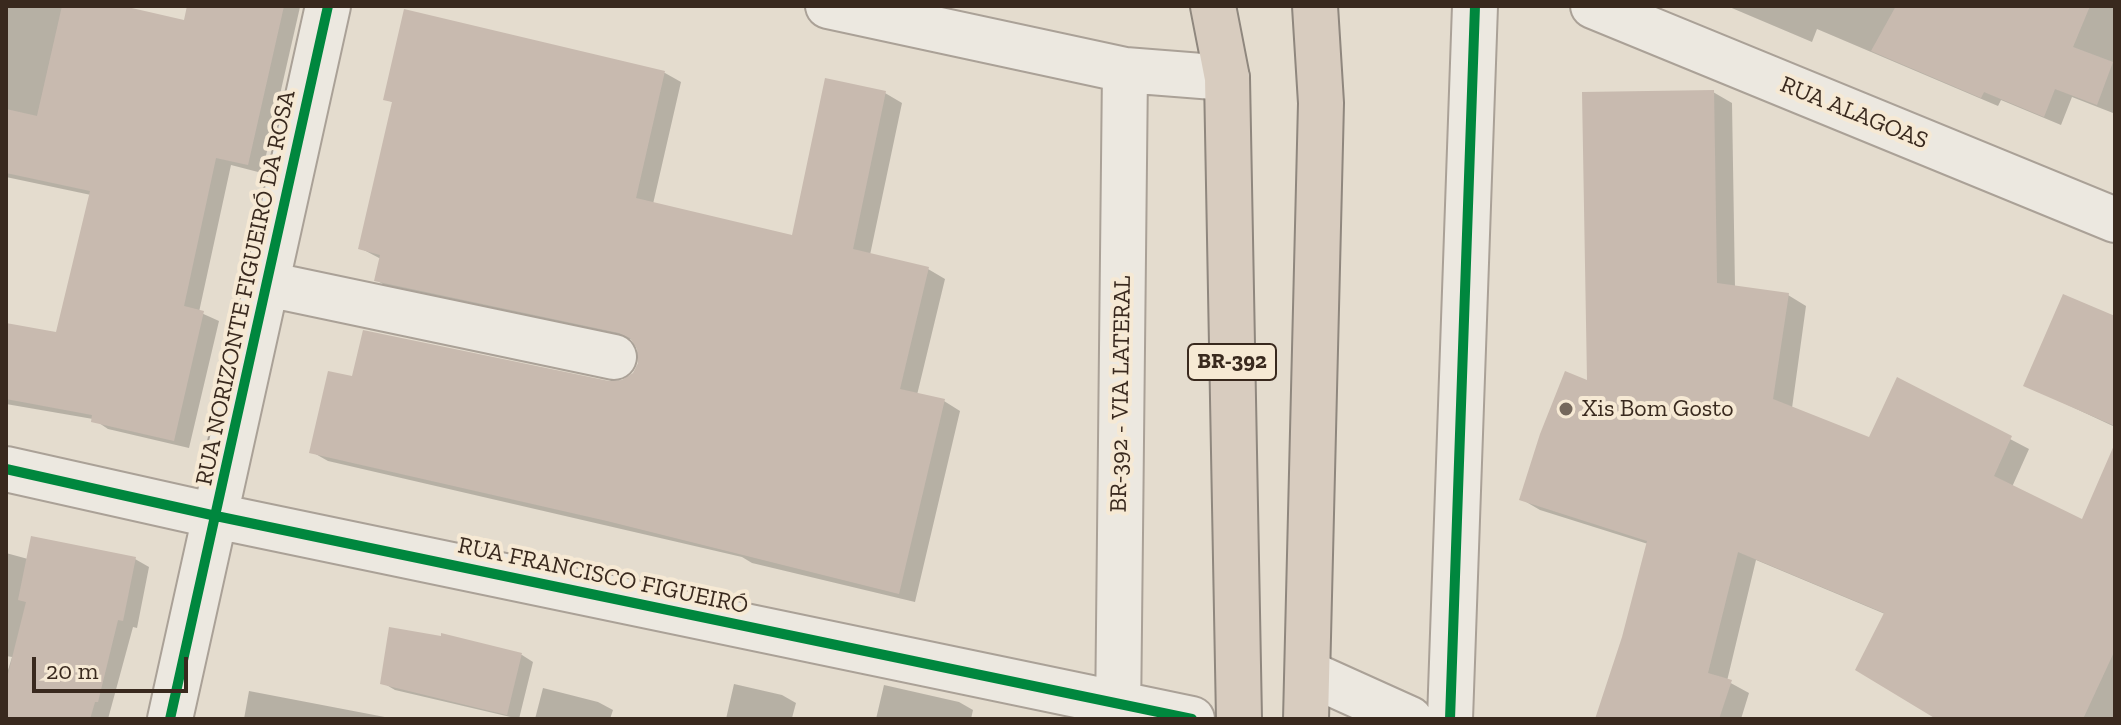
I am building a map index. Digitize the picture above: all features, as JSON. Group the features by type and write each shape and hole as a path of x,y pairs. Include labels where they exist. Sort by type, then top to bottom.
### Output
{"highway":[{"name":"BR-392","path":"1213,6 1227,78 1239,719"},
{"path":"1306,719 1321,103 1315,6"}],"street":[{"name":"RUA NORIZONTE FIGUEIRÓ DA ROSA","path":"170,719 328,6"},
{"path":"828,6 1125,70 1227,78"},
{"path":"1450,719 1475,6"},
{"name":"RUA ALAGOAS","path":"1593,6 2115,220"},
{"name":"BR-392 - VIA LATERAL","path":"1118,711 1125,70"},
{"path":"267,284 614,357"},
{"name":"RUA FRANCISCO FIGUEIRÓ","path":"6,469 1118,711 1192,719"},
{"path":"1308,673 1410,719"}],"building":[{"path":"62,6 123,6 184,20 187,6 284,6 248,165 216,158 184,306 204,311 174,441 91,422 92,415 6,399 6,323 56,332 90,191 6,173 6,109 37,116"},
{"path":"1896,6 2090,6 2073,47 2113,62 2097,105 2055,89 2044,117 1984,92 1981,98 1871,51"},
{"path":"404,9 665,71 636,198 792,235 825,78 886,91 853,249 929,267 900,389 945,399 899,594 607,521 309,453 328,371 352,376 363,330 609,381 622,380 633,373 638,363 637,349 630,338 619,333 374,281 380,255 358,249 392,102 383,100"},
{"path":"1714,90 1717,283 1789,293 1773,399 1869,437 1897,377 2012,436 1994,476 2082,519 2115,443 2115,650 2083,719 1936,719 1855,670 1884,613 1738,552 1708,673 1732,680 1719,719 1595,719 1622,637 1647,541 1519,500 1565,371 1587,380 1582,92"},
{"path":"2063,294 2115,316 2115,426 2023,386"},
{"path":"31,536 136,557 123,621 118,620 98,702 95,702 90,719 6,719 6,682 26,602 18,600"},
{"path":"389,627 441,636 441,633 522,653 507,715 380,684"}],"cycle path":[{"path":"170,719 328,6"},
{"path":"1450,719 1475,6"},
{"path":"6,469 216,516 1192,719"}],"place":[{"name":"Xis Bom Gosto","path":"1566,409"}]}
